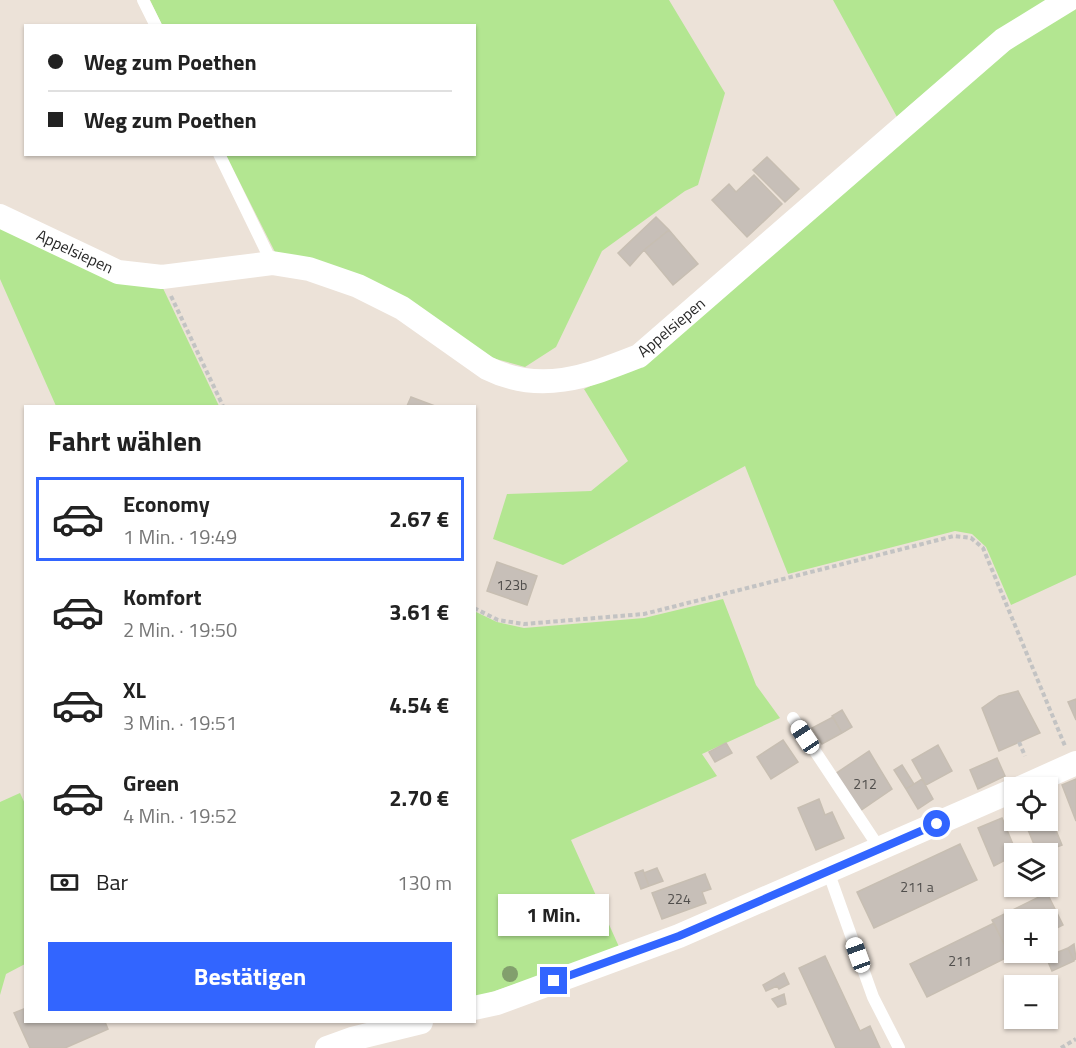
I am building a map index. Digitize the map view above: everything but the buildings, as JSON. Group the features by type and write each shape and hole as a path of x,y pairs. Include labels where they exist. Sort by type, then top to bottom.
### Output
{"street":[{"name":"Appelsiepen","path":"0,216 118,272 162,277 272,263 309,269 358,286 402,308 487,369 500,375 537,382 580,378 639,356 1003,40 1068,0"},
{"path":"1045,777 1074,764"},
{"path":"476,1008 496,1003 679,936 1004,794"},
{"path":"327,1048 352,1039 417,1023"}],"lane":[{"path":"143,0 155,24"},
{"path":"220,156 272,263"},
{"path":"793,718 880,849"},
{"path":"828,871 873,997 899,1048"}],"path":[{"path":"162,277 223,405"},
{"path":"476,609 498,620 524,624 644,615 954,536 971,538 983,548 1074,764"},
{"path":"1019,742 1025,756"},
{"path":"1061,1048 1076,1039"}],"green space":[{"path":"150,0 669,0 725,93 698,185 685,191 602,251 556,347 525,367 496,359 277,256 227,156 476,156 476,24 162,24"},
{"path":"833,0 1052,0 972,55 897,117"},
{"path":"1076,4 1076,575 1011,605 986,547 972,534 955,531 788,574 745,466 563,565 493,539 507,494 591,491 628,461 584,389 643,362 941,96"},
{"path":"0,225 161,284 219,405 56,405 0,279"},
{"path":"723,599 756,685 780,718 702,754 717,776 571,840 620,949 476,997 476,612 497,622 524,628 644,618"},
{"path":"20,793 24,802 24,965 6,974 0,995 0,802"}],"route":[{"path":"554,981 679,936 937,824"}]}
